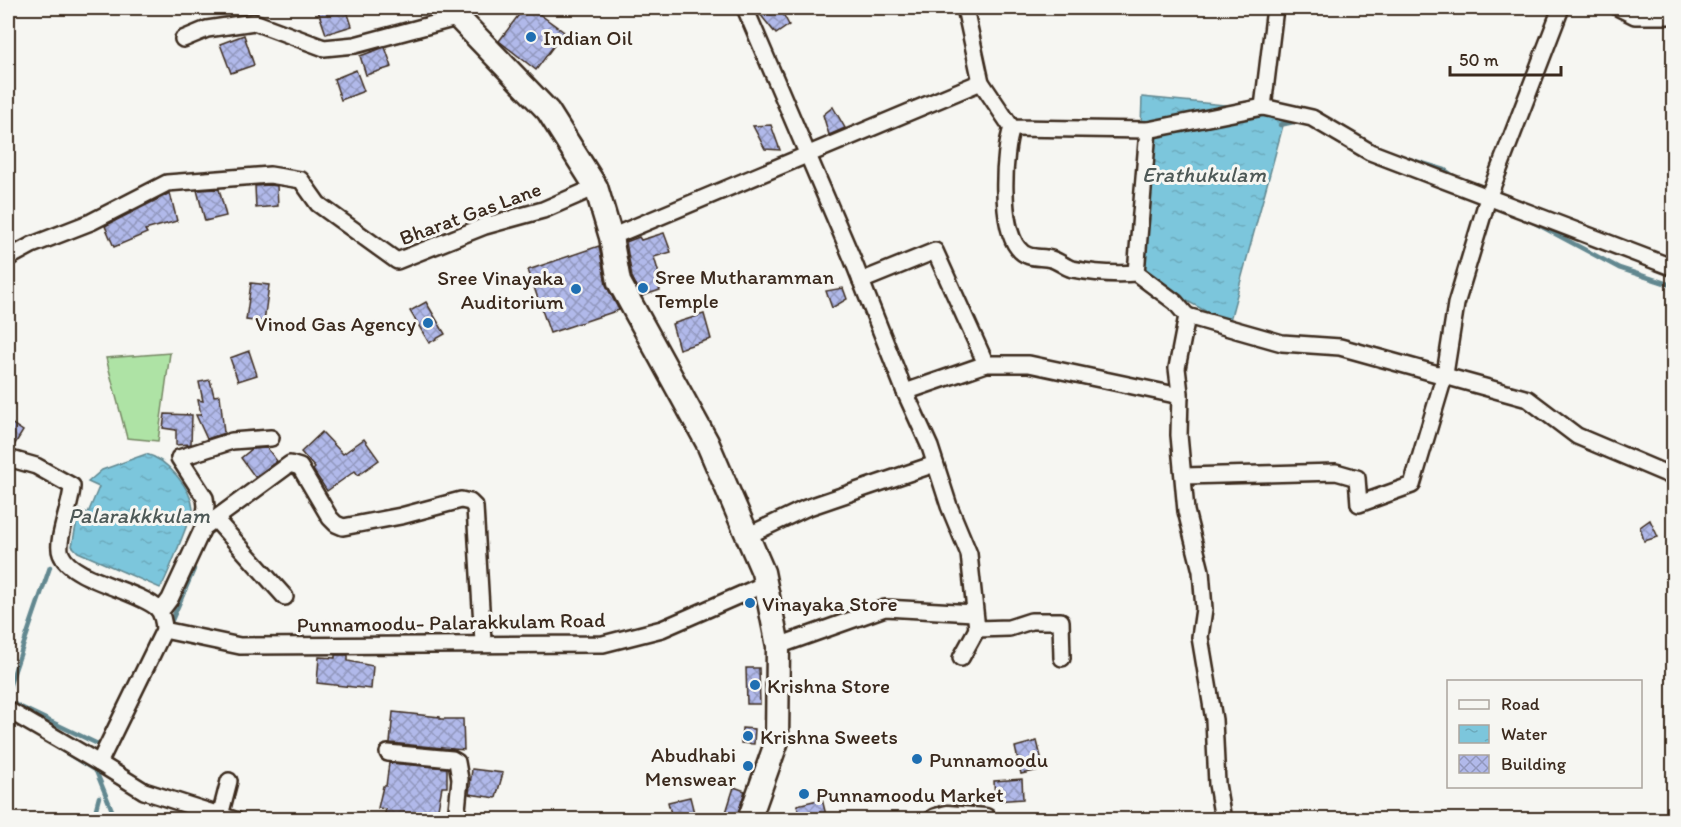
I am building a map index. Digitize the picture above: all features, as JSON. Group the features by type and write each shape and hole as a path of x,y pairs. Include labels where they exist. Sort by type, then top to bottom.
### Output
{"main road":[{"path":"454,12 548,111 596,187 611,237 619,282 707,442 765,584 778,646 777,741 749,819"},
{"path":"936,819 947,817 985,819"}],"street":[{"path":"745,8 861,281 969,554 977,629 961,658"},
{"path":"965,8 981,82 1012,128"},
{"path":"1263,107 1275,8"},
{"path":"1184,476 1336,472 1357,478 1359,504 1412,485 1445,374 1456,304 1488,198 1561,8"},
{"path":"1619,8 1635,16 1674,16"},
{"path":"183,39 207,28 254,22 324,48 356,45 454,12"},
{"path":"611,237 981,82"},
{"path":"1012,128 1148,130 1263,107 1312,118 1370,152 1674,268"},
{"path":"1012,128 1007,143 1004,201 1017,248 1028,257 1052,260 1070,268 1119,274 1136,273 1175,302 1187,316 1282,343 1340,347 1445,374 1528,399 1577,436 1674,477"},
{"path":"1136,273 1148,130"},
{"name":"Bharat Gas Lane","path":"8,258 32,245 91,222 167,183 270,175 301,180 318,204 397,261 485,226 543,210 596,187"},
{"path":"861,281 935,251 986,364"},
{"path":"1187,316 1177,368 1180,396 1179,435 1186,511 1201,571 1204,609 1200,637 1214,720 1217,784 1223,819"},
{"path":"905,392 986,364 1053,368 1180,396"},
{"path":"271,438 232,441 189,462 206,498 209,523 285,597"},
{"path":"8,458 36,466 72,486 68,515 59,544 60,554 65,562 95,580 158,608 164,607 170,599 209,523 290,464 295,463 330,518 336,524 343,526 401,516 461,500 470,502 475,507 483,642"},
{"path":"747,536 806,508 935,464"},
{"name":"Punnamoodu- Palarakkulam Road","path":"169,631 240,646 483,642 603,644 662,629 765,584"},
{"path":"99,763 169,631 158,608"},
{"path":"778,646 885,608 974,613"},
{"path":"977,629 1010,628 1031,621 1061,621 1062,658"},
{"path":"8,710 144,791 228,818 229,781"},
{"path":"388,753 452,759 457,762 460,779 456,819"}],"green space":[{"path":"170,353 158,441 127,438 106,358"}],"water":[{"name":"Erathukulam","path":"1142,97 1287,111 1229,324 1136,273"},
{"name":"Palarakkkulam","path":"146,454 162,462 177,476 188,492 193,509 160,588 78,552 72,546 79,510 88,513 99,487 88,482 102,470"}],"building":[{"path":"317,8 346,8 352,26 326,34"},
{"name":"Indian Oil","path":"524,8 531,8 564,32 536,70 499,41"},
{"path":"755,8 780,8 789,25 776,34"},
{"path":"244,35 254,65 231,73 220,44"},
{"path":"385,47 392,67 366,75 360,56"},
{"path":"356,70 364,91 341,100 334,79"},
{"path":"833,107 845,128 829,135 823,115"},
{"path":"771,125 780,150 765,149 753,126"},
{"path":"255,186 277,186 278,206 256,208"},
{"path":"219,189 226,216 205,221 197,190"},
{"path":"170,193 177,221 145,230 147,233 114,247 105,226"},
{"path":"664,233 671,252 654,257 659,274 655,275 660,290 642,296 632,277 626,242 639,237 641,240"},
{"name":"Sree Vinayaka Auditorium","path":"599,246 606,285 619,310 550,333 528,270"},
{"path":"251,283 269,285 264,322 246,320"},
{"path":"843,288 847,299 832,308 826,291"},
{"name":"Vinod Gas Agency","path":"426,302 445,334 429,343 410,311"},
{"path":"704,314 711,339 679,349 672,324"},
{"path":"249,351 257,375 238,381 230,358"},
{"path":"210,380 214,396 220,395 224,433 207,439 196,415 201,415 198,400 203,401 199,382"},
{"path":"165,414 192,415 191,444 176,445 176,430 163,428"},
{"path":"8,421 23,431 12,449 8,448"},
{"path":"322,432 343,454 364,439 379,460 358,475 355,471 327,491 313,470 315,468 301,452"},
{"path":"267,448 277,461 255,477 241,458 252,449"},
{"path":"1650,520 1658,537 1644,541 1640,527"},
{"path":"335,655 348,655 348,661 373,666 371,689 317,683 319,657 335,658"},
{"path":"746,668 759,668 760,704 747,704"},
{"path":"393,712 440,717 440,719 463,719 464,750 390,743"},
{"name":"Krishna Sweets","path":"742,728 755,729 754,744 741,743"},
{"path":"1037,741 1044,769 1021,774 1015,747"},
{"path":"389,763 447,768 447,787 442,787 436,819 384,817 386,809 378,808 383,786 386,786"},
{"path":"472,769 503,773 496,798 469,794"},
{"path":"1022,779 1023,799 995,801 994,781"},
{"path":"734,787 745,791 736,819 724,819"},
{"path":"690,797 694,813 672,818 668,802"},
{"path":"822,799 827,819 801,819 797,805"}],"waterway":[{"path":"1280,125 1298,121"},
{"path":"1402,157 1445,170 1458,179"},
{"path":"1533,222 1619,268 1674,286"},
{"path":"8,690 50,567"},
{"path":"169,627 194,569"},
{"path":"8,701 102,746"},
{"path":"60,749 96,771 116,820"},
{"path":"93,820 99,797"}],"place":[{"name":"Indian Oil","path":"531,37"},
{"name":"Sree Mutharamman Temple","path":"643,288"},
{"name":"Sree Vinayaka Auditorium","path":"576,289"},
{"name":"Vinod Gas Agency","path":"428,323"},
{"name":"Vinayaka Store","path":"750,603"},
{"name":"Krishna Store","path":"755,685"},
{"name":"Krishna Sweets","path":"748,736"},
{"name":"Punnamoodu","path":"917,759"},
{"name":"Abudhabi Menswear","path":"748,766"},
{"name":"Punnamoodu Market","path":"804,794"}]}
